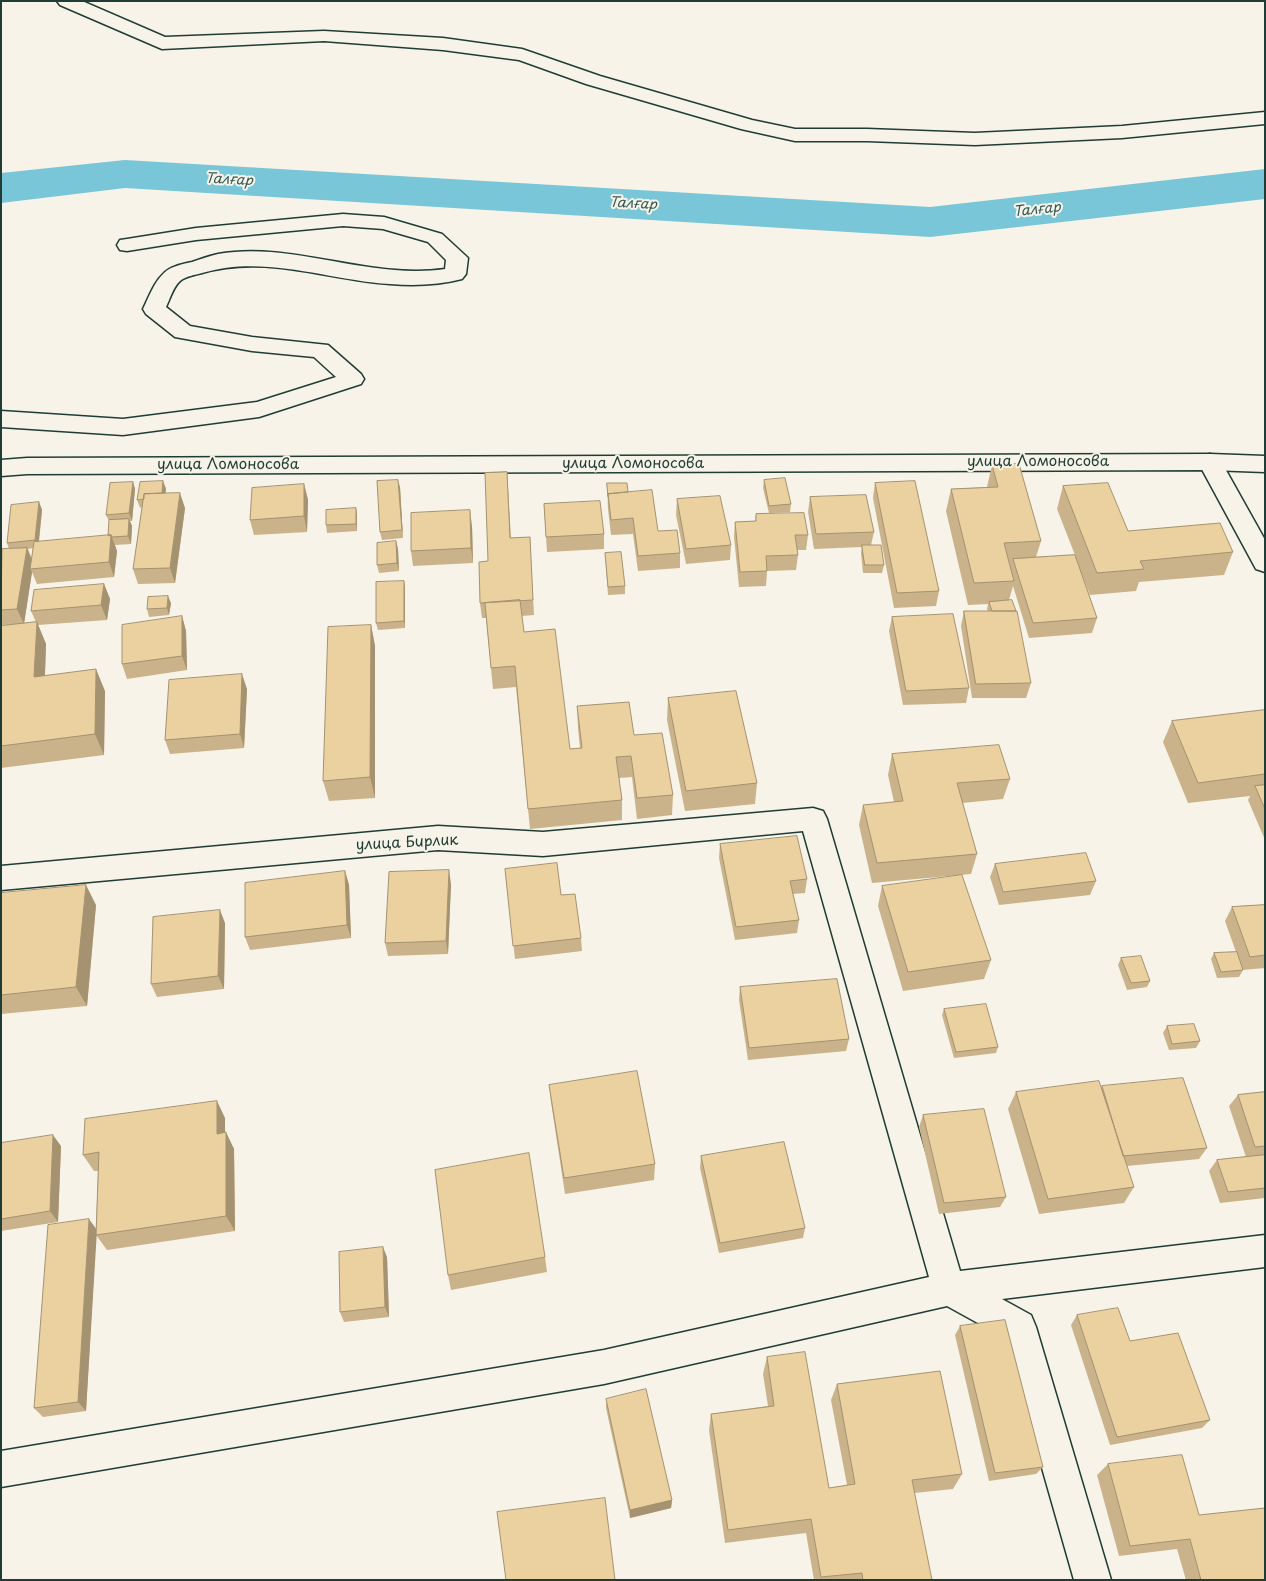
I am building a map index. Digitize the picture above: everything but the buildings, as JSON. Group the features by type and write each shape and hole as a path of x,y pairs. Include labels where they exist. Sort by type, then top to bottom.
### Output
{"street":[{"path":"66,1 162,43 324,36 443,44 522,55 593,80 748,124 795,135 867,135 974,139 1122,132 1265,118"},
{"path":"1,419 123,428 259,409 353,379 320,350 252,344 183,332 154,309 170,277 196,266 235,258 296,263 374,275 434,279 455,274 457,258 435,238 384,223 343,220 196,234 127,245"},
{"path":"1210,462 1265,563"},
{"name":"улица Ломоносова","path":"1,468 47,466 1210,462 1265,464"},
{"name":"улица Бирлик","path":"1,878 438,838 543,844 813,818 948,1289"},
{"path":"1,1470 604,1367 948,1289 1265,1251"},
{"path":"948,1289 1019,1327 1093,1580"}],"waterway":[{"name":"Талғар","path":"1,188 125,174 930,222 1265,184"}]}
